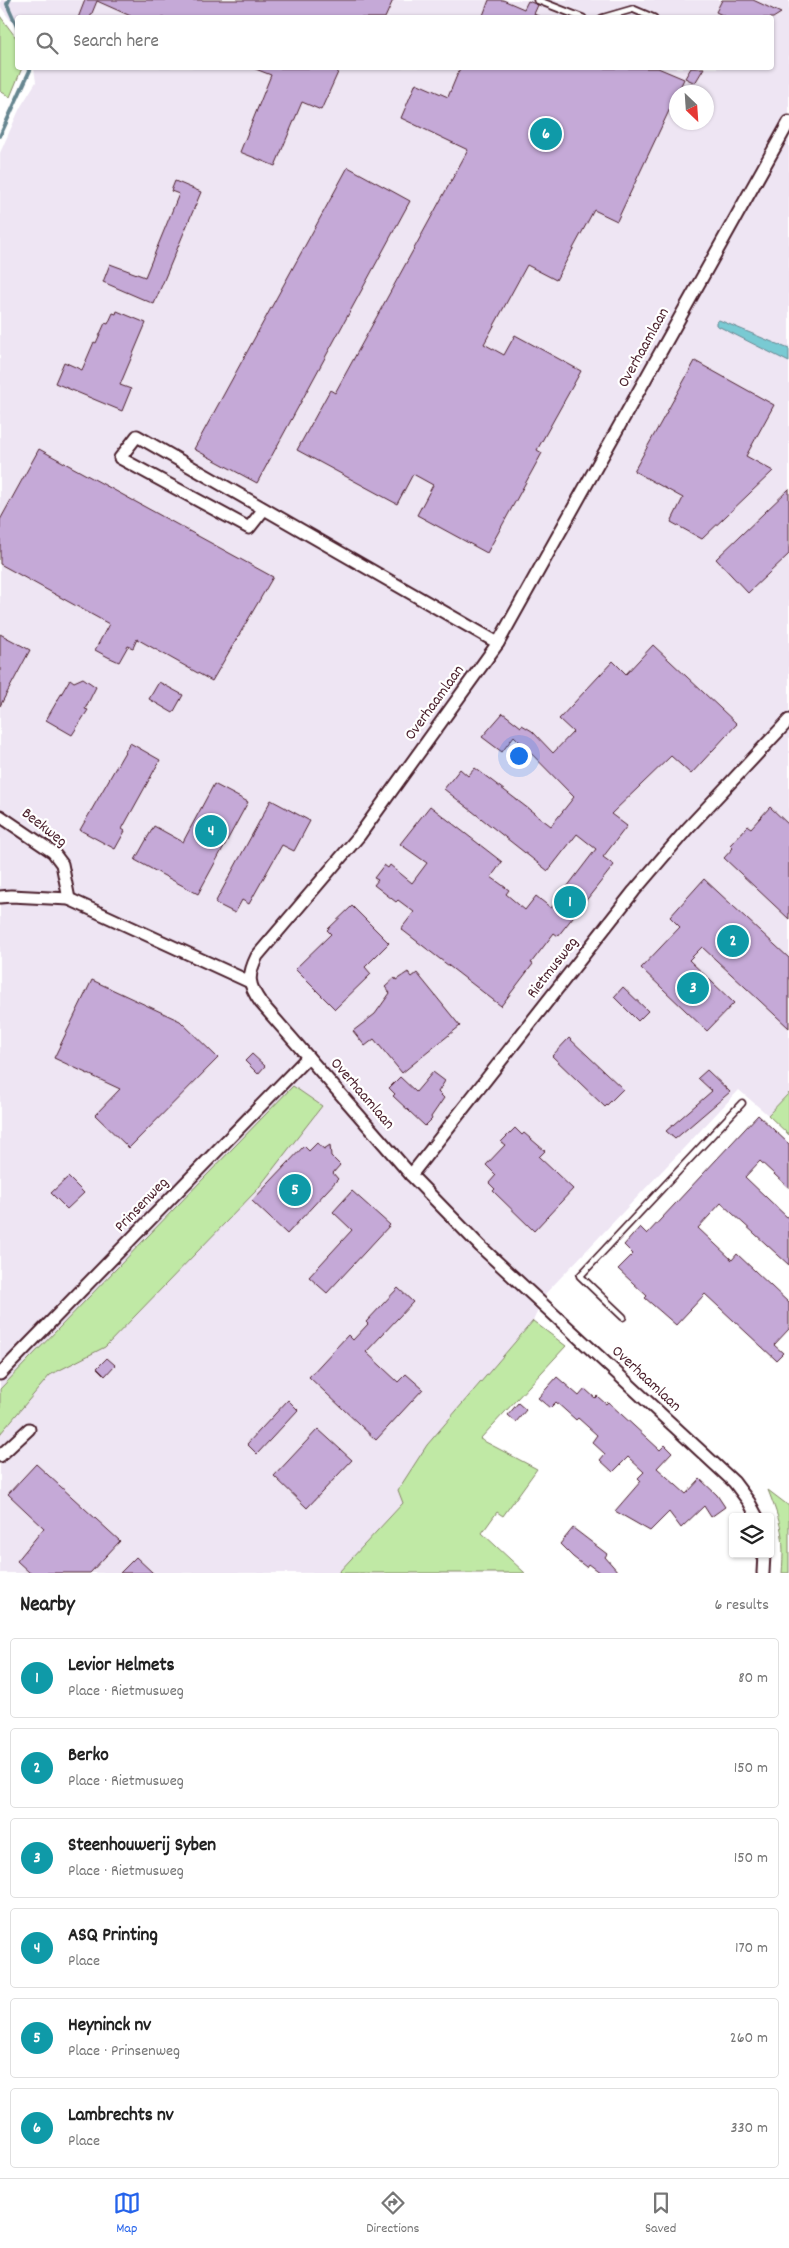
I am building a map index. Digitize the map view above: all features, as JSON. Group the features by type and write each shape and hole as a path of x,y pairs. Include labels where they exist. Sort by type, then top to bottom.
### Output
{"street":[{"name":"Overhaamlaan","path":"754,1513 734,1482 480,1246 412,1175 261,1003 250,982 250,970 257,956 359,836 498,643 789,122"},
{"path":"264,509 249,528 120,458 137,436 498,643"},
{"name":"Rietmusweg","path":"412,1175 634,891 687,829 789,720"},
{"name":"Beekweg","path":"0,816 53,852 62,864 69,898"},
{"path":"0,897 69,898 250,982"},
{"name":"Prinsenweg","path":"0,1374 308,1057"},
{"path":"0,1456 29,1429"},
{"path":"763,1573 764,1558"}],"lane":[{"path":"537,0 575,15"},
{"path":"613,15 634,9 647,15"},
{"path":"623,1318 580,1276 742,1103"}],"shaded area":[{"path":"1,0 789,0 789,1093 768,1115 739,1090 546,1293 533,1321 427,1445 403,1503 338,1573 0,1573 0,153 20,108 36,82 34,70 774,70 774,15 15,15 15,26 0,6"}],"green space":[{"path":"0,16 15,36 15,70 21,70 10,97 0,91"},
{"path":"293,1086 322,1106 256,1191 105,1347 50,1375 0,1434 0,1389"},
{"path":"789,1093 789,1135 768,1115"},
{"path":"533,1321 566,1346 480,1439 537,1469 503,1516 497,1512 482,1533 525,1573 338,1573 403,1503 398,1490 427,1445"},
{"path":"768,1490 789,1506 789,1573 782,1573 783,1549 781,1530"}],"water":[{"path":"719,320 789,349 789,362 716,325 716,322"}],"building":[{"path":"85,0 393,0 386,15 128,15 97,1 91,15 79,15"},
{"path":"489,0 503,0 524,9 528,1 538,5 534,14 536,15 483,15"},
{"path":"722,0 753,0 781,13 774,17 774,15 722,15 716,12"},
{"path":"258,70 339,70 321,110 302,102 275,166 240,152 271,75"},
{"path":"459,70 663,70 684,79 681,85 669,85 669,111 617,221 594,210 556,280 527,265 484,344 504,355 515,335 581,371 537,450 542,453 487,553 417,515 433,485 413,474 397,504 297,450 330,390 335,393 468,150 401,118 416,83 448,97"},
{"path":"690,70 703,70 695,83 685,78"},
{"path":"348,167 410,201 257,483 194,449"},
{"path":"175,181 201,192 154,304 103,282 110,264 145,277 179,194 171,191"},
{"path":"117,311 146,323 120,385 131,389 122,411 55,383 64,362 82,370 94,342 96,343 105,323 108,324 113,313 116,314"},
{"path":"695,361 774,405 746,456 773,471 702,539 671,522 683,498 634,471"},
{"path":"39,449 273,577 212,681 137,639 133,648 128,646 119,662 95,650 109,624 0,564 0,520"},
{"path":"789,489 789,554 748,593 716,559"},
{"path":"0,634 30,650 0,706"},
{"path":"653,645 737,724 691,774 671,756 611,814 627,826 603,857 614,865 558,936 554,933 501,1006 401,929 414,912 398,900 396,902 374,885 378,880 374,878 384,865 388,868 390,865 412,883 427,863 400,844 430,806 502,862 491,877 509,890 506,894 525,910 536,896 551,908 596,849 577,834 548,871 444,789 460,769 468,776 475,768 551,826 574,797 514,736 502,752 482,737 503,713 521,727 522,725 532,731 553,753 573,732 559,719 613,661 626,674"},
{"path":"83,678 96,687 85,709 88,710 72,735 46,720 70,679 74,682"},
{"path":"159,682 183,695 173,713 149,699"},
{"path":"130,743 160,760 122,829 125,831 115,849 80,830"},
{"path":"214,784 248,802 198,894 135,860 154,826 183,842"},
{"path":"271,800 310,821 294,851 282,845 249,904 242,900 235,913 215,903"},
{"path":"770,807 789,825 789,919 724,858 733,848 730,845 748,826 751,828"},
{"path":"704,879 789,958 789,1028 702,947 689,960 734,1003 707,1031 641,968 680,927 670,917"},
{"path":"352,906 389,943 365,967 371,974 335,1009 295,969 331,934 327,930"},
{"path":"408,972 412,977 417,973 460,1026 402,1073 374,1039 365,1046 353,1031 375,1014 390,993 385,987 395,978 396,980"},
{"path":"92,980 180,1021 218,1058 129,1148 95,1115 120,1089 54,1058"},
{"path":"623,987 648,1011 638,1021 614,997"},
{"path":"569,1038 623,1089 605,1107 552,1056"},
{"path":"252,1054 265,1066 258,1074 245,1061"},
{"path":"707,1070 730,1092 675,1139 666,1131 712,1091 698,1078"},
{"path":"433,1072 445,1081 438,1092 444,1098 431,1117 432,1119 425,1126 393,1096 395,1094 389,1088 400,1077 416,1092"},
{"path":"758,1115 789,1144 789,1188 760,1161 745,1177 789,1219 789,1265 721,1203 698,1228 732,1260 737,1254 789,1303 789,1329 774,1345 783,1353 776,1360 705,1294 676,1325 645,1298 647,1296 618,1269 633,1254 624,1245 640,1227 647,1234"},
{"path":"515,1128 522,1135 524,1133 545,1151 539,1157 573,1189 534,1231 493,1191 495,1189 489,1183 496,1175 486,1165 505,1145 501,1142"},
{"path":"317,1143 324,1149 330,1145 331,1156 340,1165 333,1173 338,1179 287,1234 252,1201 304,1146 309,1151"},
{"path":"68,1177 84,1193 67,1209 51,1193"},
{"path":"352,1191 390,1225 327,1293 309,1277 352,1230 333,1212"},
{"path":"398,1288 413,1302 366,1352 398,1382 406,1374 423,1389 376,1440 309,1377 348,1335 353,1340 368,1324 366,1322"},
{"path":"107,1358 115,1365 105,1376 97,1368"},
{"path":"557,1377 579,1396 585,1389 595,1398 597,1396 606,1404 608,1402 660,1450 665,1445 672,1452 657,1468 686,1494 700,1479 717,1495 725,1507 711,1517 704,1506 681,1528 669,1512 650,1531 615,1511 641,1481 638,1478 644,1472 628,1457 613,1472 600,1460 605,1454 592,1442 597,1435 556,1402 550,1408 538,1398"},
{"path":"288,1400 298,1410 257,1454 247,1444"},
{"path":"518,1403 526,1410 516,1422 508,1415"},
{"path":"318,1429 352,1460 307,1508 274,1476"},
{"path":"36,1464 120,1541 90,1573 30,1573 17,1561 44,1528 8,1494"},
{"path":"573,1528 607,1554 605,1557 619,1573 600,1573 588,1564 586,1567 573,1557 560,1544"},
{"path":"136,1557 153,1573 120,1573"}],"waterway":[{"path":"9,0 7,4 15,22"},
{"path":"0,136 30,70"}],"place":[{"name":"Lambrechts nv","path":"546,134"},
{"name":"ASQ Printing","path":"211,831"},
{"name":"Levior Helmets","path":"570,902"},
{"name":"Berko","path":"733,941"},
{"name":"Steenhouwerij Syben","path":"693,988"},
{"name":"Heyninck nv","path":"295,1190"}]}
